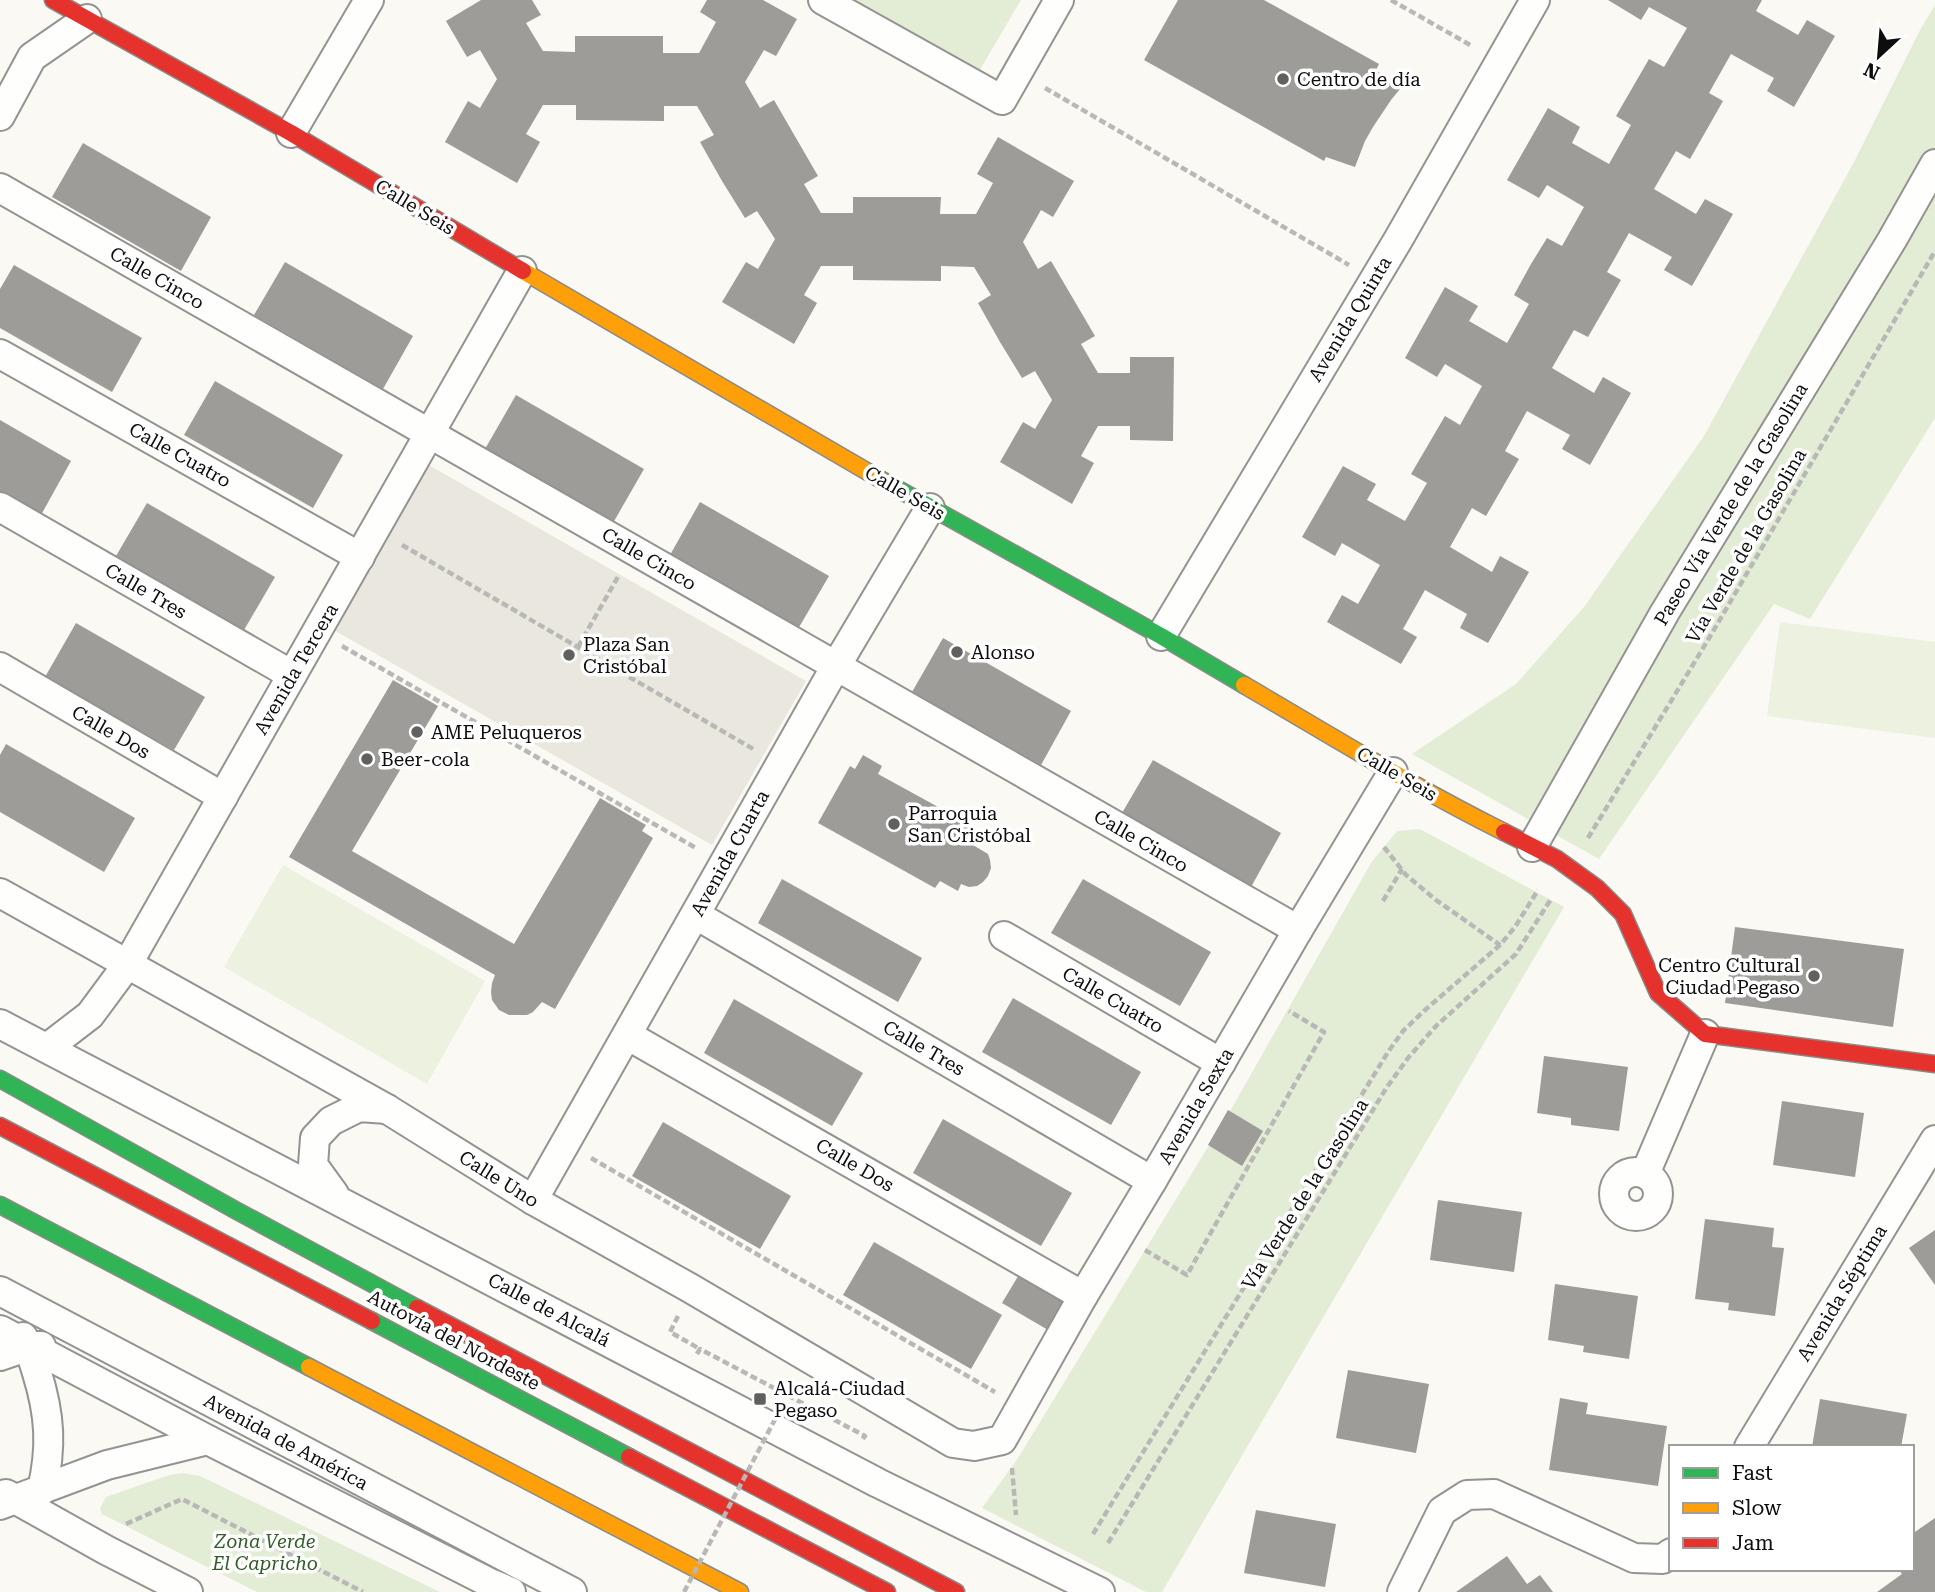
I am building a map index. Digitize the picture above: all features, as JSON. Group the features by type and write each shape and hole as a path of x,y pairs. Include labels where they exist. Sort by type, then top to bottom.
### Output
{"main road":[{"name":"Calle Seis","path":"53,0 291,133 522,271 930,508 1161,636 1392,772 1570,868 1597,888 1623,914 1658,993 1705,1034"},
{"path":"1705,1034 1935,1064"},
{"path":"0,1079 126,1151 511,1358 956,1592"},
{"name":"Autovía del Nordeste","path":"0,1126 887,1592"},
{"path":"0,1205 740,1592"}],"street":[{"path":"291,133 369,0"},
{"path":"823,0 1002,100 1059,0"},
{"name":"Avenida Quinta","path":"1161,636 1374,279 1535,0"},
{"path":"0,117 32,57 87,19"},
{"name":"Paseo Vía Verde de la Gasolina","path":"1532,847 1665,612 1892,240 1935,164"},
{"name":"Calle Cinco","path":"0,188 1298,930"},
{"name":"Avenida Tercera","path":"47,1048 90,1015 127,965 522,271"},
{"name":"Calle Cuatro","path":"0,354 360,557"},
{"name":"Calle Tres","path":"0,507 292,675"},
{"name":"Avenida Cuarta","path":"533,1200 836,666 930,508"},
{"name":"Calle Dos","path":"0,667 223,797"},
{"name":"Avenida Sexta","path":"1006,1448 1020,1407 1083,1296 1392,772"},
{"name":"Calle Uno","path":"0,893 387,1109 533,1200 953,1443 1006,1448"},
{"name":"Calle Tres","path":"696,915 1152,1181"},
{"name":"Calle Cuatro","path":"1004,936 1221,1063"},
{"name":"Calle de Alcalá","path":"0,1024 878,1483 1100,1592"},
{"path":"1645,1174 1705,1034"},
{"name":"Calle Dos","path":"627,1035 1083,1296"},
{"path":"337,1199 313,1165 315,1138 331,1121 359,1107 387,1109"},
{"name":"Avenida Séptima","path":"1750,1445 1935,1140"},
{"name":"Avenida de América","path":"0,1291 572,1592"},
{"path":"0,1310 29,1346 45,1400 50,1435 48,1466 15,1497"},
{"name":"Avenida de América","path":"0,1331 208,1440 511,1592"},
{"path":"0,1356 29,1346 110,1349"},
{"path":"15,1497 107,1465 208,1440"},
{"path":"1402,1592 1442,1511 1466,1495 1494,1494 1634,1558 1663,1559 1669,1554"},
{"path":"15,1497 106,1550 188,1592"}],"path":[{"path":"1391,0 1500,62"},
{"path":"1018,73 1374,279"},
{"name":"Vía Verde de la Gasolina","path":"1583,847 1715,628 1935,251"},
{"path":"375,530 731,736"},
{"path":"578,647 634,551"},
{"path":"317,632 699,850"},
{"path":"1384,847 1402,869 1436,900 1500,944"},
{"path":"1383,901 1402,869"},
{"name":"Vía Verde de la Gasolina","path":"1108,1543 1394,1077 1436,1026 1516,954 1551,898"},
{"path":"1120,1235 1187,1275 1324,1032 1261,994"},
{"path":"566,1144 1020,1407"},
{"path":"673,1326 670,1332 700,1349"},
{"path":"684,1592 781,1408"},
{"path":"1006,1448 1016,1515"},
{"path":"117,1529 182,1499 363,1592"}],"green space":[{"path":"853,0 1021,0 978,73"},
{"path":"1935,5 1935,418 1810,619 1774,604 1599,859 1412,754 1516,684 1584,607 1704,436 1854,162"},
{"path":"1780,622 1935,642 1935,738 1767,716"},
{"path":"1420,829 1564,907 1162,1592 1146,1592 982,1508 1018,1458 1233,1106 1371,863 1397,831"},
{"path":"283,865 485,981 427,1084 224,967"},
{"name":"Zona Verde El Capricho","path":"183,1473 200,1476 440,1592 257,1592 102,1514 100,1508 106,1497 169,1475"}],"shaded area":[{"name":"Plaza San Cristóbal","path":"427,464 806,681 712,845 332,629"}],"building":[{"path":"481,0 532,0 541,15 526,23 543,51 575,52 575,36 663,36 663,53 699,53 716,22 700,12 707,0 763,0 797,19 776,56 764,50 745,82 760,108 774,100 818,176 804,184 821,213 853,213 853,197 941,197 940,214 976,214 993,183 977,174 998,137 1074,181 1053,217 1041,210 1023,242 1038,269 1051,261 1095,336 1081,344 1098,373 1130,373 1130,357 1174,357 1173,441 1130,440 1130,426 1098,426 1081,456 1094,463 1072,504 1000,462 1023,422 1035,429 1052,400 1035,371 1022,378 1000,342 978,303 991,295 974,267 941,266 941,281 853,280 853,266 821,266 804,295 817,303 794,344 722,302 746,262 758,269 775,239 757,211 745,218 722,181 700,142 714,135 697,106 664,106 664,121 576,120 576,105 543,105 526,134 540,142 517,183 445,142 468,101 480,108 497,79 480,50 467,57 446,21"},
{"name":"Centro de día","path":"1178,0 1264,0 1379,64 1376,70 1400,89 1373,127 1355,167 1326,157 1324,161 1144,60"},
{"path":"1608,0 1762,0 1756,11 1798,35 1807,20 1835,36 1794,107 1767,91 1774,78 1731,54 1709,93 1723,101 1690,159 1676,151 1654,189 1696,214 1705,199 1733,214 1692,286 1664,270 1672,257 1629,233 1607,272 1621,280 1588,337 1574,330 1552,368 1594,393 1603,377 1631,393 1590,465 1562,449 1570,435 1527,411 1505,451 1519,459 1486,516 1472,508 1450,547 1492,572 1500,556 1529,572 1488,643 1460,628 1467,614 1425,590 1403,629 1417,637 1401,664 1327,622 1342,595 1358,604 1380,565 1342,543 1335,556 1302,537 1343,466 1376,484 1367,500 1405,521 1427,483 1411,474 1445,416 1460,425 1482,386 1445,364 1437,377 1405,358 1445,287 1478,306 1469,321 1507,343 1529,304 1514,295 1531,264 1547,238 1562,246 1584,207 1547,185 1539,198 1507,180 1548,108 1580,127 1572,143 1609,164 1631,125 1616,116 1649,59 1664,67 1687,28 1649,7 1641,20"},
{"path":"83,143 211,217 181,271 52,197"},
{"path":"285,262 413,336 383,389 254,315"},
{"path":"14,265 142,338 112,392 0,328 0,289"},
{"path":"215,381 343,455 313,508 184,435"},
{"path":"516,395 644,469 613,523 485,449"},
{"path":"0,420 71,461 41,515 0,491"},
{"path":"700,502 829,576 798,629 670,555"},
{"path":"147,503 275,577 244,630 116,556"},
{"path":"76,623 205,697 174,750 45,677"},
{"path":"943,638 1071,711 1041,765 912,692"},
{"path":"393,680 438,706 352,851 514,944 600,798 646,825 642,831 653,838 555,1009 542,1002 527,1015 509,1015 499,1010 492,1000 491,992 495,975 289,857"},
{"path":"6,744 135,818 104,872 0,812 0,755"},
{"name":"Parroquia San Cristóbal","path":"863,755 882,766 878,774 971,825 963,839 988,854 990,860 991,868 983,882 969,887 961,884 958,891 940,881 935,888 818,823 850,766 855,769"},
{"path":"1153,760 1281,833 1251,887 1122,813"},
{"path":"782,879 922,958 898,1002 758,923"},
{"path":"1083,879 1211,952 1180,1006 1051,933"},
{"name":"Centro Cultural Ciudad Pegaso","path":"1735,927 1904,949 1893,1027 1725,1003"},
{"path":"1013,998 1141,1072 1111,1125 982,1052"},
{"path":"734,999 863,1073 832,1126 704,1053"},
{"path":"1544,1056 1628,1067 1619,1131 1571,1125 1571,1118 1537,1113"},
{"path":"1782,1101 1864,1113 1855,1177 1773,1165"},
{"path":"1228,1110 1263,1131 1242,1166 1208,1145"},
{"path":"943,1119 1072,1193 1041,1246 913,1173"},
{"path":"663,1122 791,1196 760,1249 632,1176"},
{"path":"1438,1200 1522,1212 1514,1272 1430,1260"},
{"path":"1705,1219 1774,1228 1772,1247 1784,1248 1775,1316 1728,1310 1729,1303 1695,1299"},
{"path":"1935,1230 1935,1285 1909,1248"},
{"path":"874,1242 1002,1315 971,1369 843,1295"},
{"path":"1020,1273 1064,1299 1048,1330 1002,1303"},
{"path":"1555,1284 1638,1296 1629,1359 1583,1352 1584,1346 1548,1340"},
{"path":"1348,1370 1429,1384 1416,1453 1336,1438"},
{"path":"1560,1398 1588,1403 1586,1414 1667,1426 1658,1486 1549,1470"},
{"path":"1820,1399 1907,1414 1901,1445 1812,1445"},
{"path":"1256,1510 1336,1524 1325,1587 1244,1573"},
{"path":"1935,1518 1935,1592 1877,1592 1902,1574 1900,1571 1914,1571 1914,1533"},
{"path":"1507,1556 1527,1584 1540,1575 1553,1592 1456,1592"}],"traffic: fast":[{"path":"880,479 1244,685"},
{"path":"0,1079 417,1308"},
{"path":"0,1205 309,1367"},
{"path":"372,1321 629,1457"}],"traffic: slow":[{"path":"523,271 880,479"},
{"path":"1244,685 1405,779 1504,832"},
{"path":"309,1367 740,1592"}],"traffic: jam":[{"path":"53,0 291,133 523,271"},
{"path":"1504,832 1557,859 1597,888 1623,914 1658,993 1705,1034 1935,1064"},
{"path":"0,1126 372,1321"},
{"path":"417,1308 956,1592"},
{"path":"629,1457 887,1592"}],"place":[{"name":"Centro de día","path":"1283,79"},
{"name":"Alonso","path":"957,652"},
{"name":"Plaza San Cristóbal","path":"569,655"},
{"name":"AME Peluqueros","path":"417,732"},
{"name":"Beer-cola","path":"367,759"},
{"name":"Parroquia San Cristóbal","path":"894,824"},
{"name":"Centro Cultural Ciudad Pegaso","path":"1814,976"},
{"name":"Alcalá-Ciudad Pegaso","path":"760,1399"}]}
